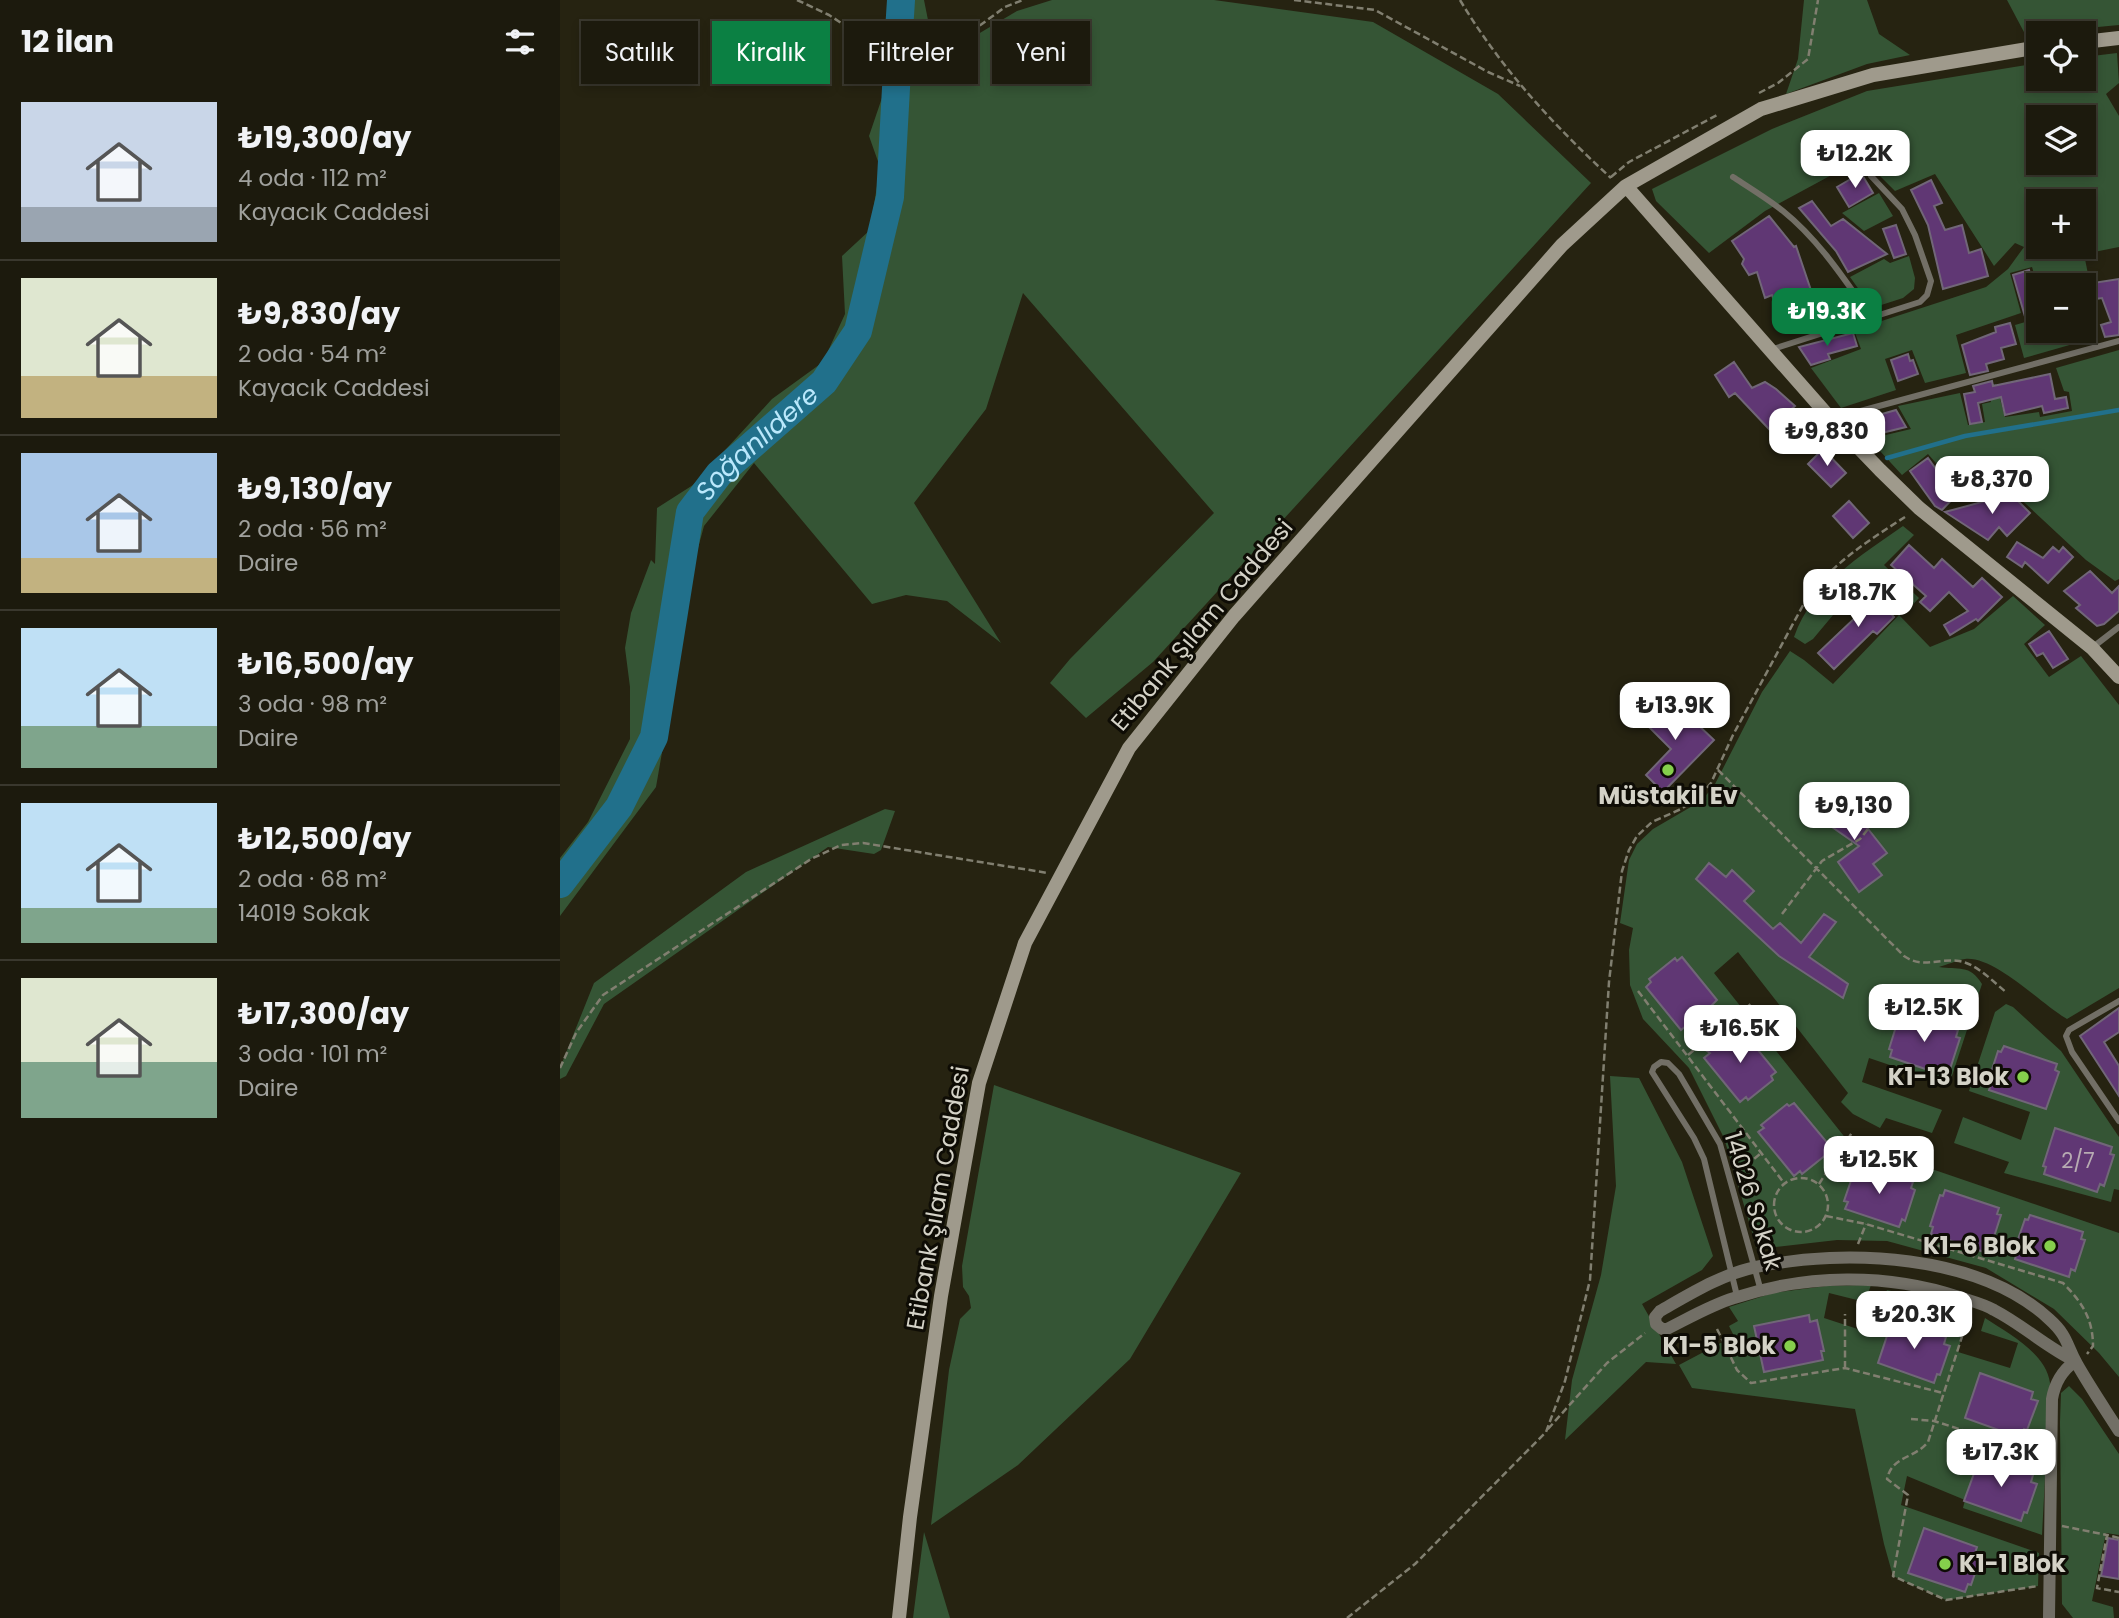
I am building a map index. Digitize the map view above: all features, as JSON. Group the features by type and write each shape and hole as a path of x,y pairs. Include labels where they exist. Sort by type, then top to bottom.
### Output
{"street":[{"path":"2096,41 2119,38"},
{"name":"Etibank Şılam Caddesi","path":"899,1618 939,1310 979,1083 1025,943 1129,748 1234,616 1562,245 1626,186 1761,109 1873,75 2026,49"},
{"path":"1626,186 1831,419 1919,508 2119,667"},
{"path":"2092,648 2119,677"},
{"path":"2075,1361 2053,1350 1992,1309 1922,1286 1831,1278 1761,1290 1737,1297 1667,1329 1656,1324 1655,1317 1660,1311 1707,1285 1754,1267 1839,1256 1894,1258 1967,1275 2001,1288 2049,1319 2071,1346 2075,1361 2119,1431"},
{"path":"2059,1618 2049,1611 2054,1387 2066,1368 2075,1361"}],"lane":[{"path":"1770,350 1920,302 1927,295 1931,281 1915,235 1902,209 1871,176"},
{"path":"1733,177 1784,212 1808,235 1871,317"},
{"path":"1831,419 2119,341"},
{"path":"2092,648 2119,627"},
{"path":"2119,1001 2069,1030 2067,1041 2119,1121"},
{"name":"14026 Sokak","path":"1737,1297 1704,1159 1694,1138 1654,1077 1653,1070 1656,1065 1664,1062 1668,1063 1684,1082 1720,1144 1761,1290"}],"path":[{"path":"797,0 829,15 893,57 918,63 952,46 1005,8 1023,0"},
{"path":"1294,0 1376,10 1488,72 1523,87"},
{"path":"1460,0 1474,24 1536,105 1611,177 1626,186"},
{"path":"1755,95 1778,83 1808,59 1818,0"},
{"path":"1611,177 1629,162 1721,114"},
{"path":"1546,1432 1565,1381 1590,1280 1609,982 1622,871 1629,849 1637,836 1652,822 1681,809 1700,796 1718,770 1733,735 1808,596 1831,570 1855,549 1919,508"},
{"path":"1718,770 1912,962 1921,964 1961,961 1974,967 2006,992"},
{"path":"1782,914 1816,869 1833,853 1860,839 1884,810"},
{"path":"560,1068 576,1033 603,995 793,870 841,845 863,843 1061,875"},
{"path":"1638,991 1784,1183"},
{"path":"1688,1055 1752,1003"},
{"path":"1819,1184 1853,1131"},
{"path":"1731,1179 1761,1153"},
{"path":"1801,1177 1819,1184 1828,1199 1826,1216 1815,1229 1798,1232 1782,1225 1774,1209 1774,1199 1784,1183 1801,1177"},
{"path":"1853,1257 1866,1224"},
{"path":"1971,1301 1970,1313 1928,1442 1919,1452 1905,1457 1889,1471 1887,1479 1908,1495 1893,1576 1946,1600 2038,1586 2050,1581"},
{"path":"1845,1314 1845,1368"},
{"path":"1347,1618 1415,1564 1546,1432 1607,1363 1656,1324"},
{"path":"1717,1329 1737,1370 1751,1383 1845,1368 1943,1392"},
{"path":"1912,1419 1934,1421 2051,1459"},
{"path":"2051,1524 2119,1538"},
{"path":"2107,1535 2097,1588 2119,1592"}],"green space":[{"path":"888,0 924,0 928,21 894,21"},
{"path":"1052,0 1214,0 1373,22 1498,94 1591,183 1153,662 1086,718 1050,683 1070,659 1214,513 1023,293 986,409 914,503 1001,643 947,601 906,595 872,604 754,463 704,526 686,592 689,597 656,787 560,916 560,858 588,822 630,739 630,687 625,648 631,613 651,560 655,564 657,508 693,485 772,399 823,362 845,314 842,256 870,230 880,167 869,136 885,89 893,84 978,84 978,34 992,26 992,84 1090,84 1090,21 1000,21 1017,11"},
{"path":"1804,0 1867,0 1879,34 1910,55 1867,64 1786,94 1798,59"},
{"path":"2007,0 2119,0 2119,25 2096,27 2096,21 2026,21 2025,34"},
{"path":"2117,53 2119,83 2106,94 2119,116 2119,247 2096,252 2096,189 2026,189 2026,259 2085,259 2088,273 2034,273 2032,267 2010,273 2021,313 1956,335 1966,373 1925,383 1912,350 1885,359 1896,390 1841,408 1811,368 1861,349 1854,330 1986,287 2008,269 2024,247 2015,243 1994,266 1935,174 1895,191 1876,172 1879,165 1863,158 1765,211 1709,253 1656,201 1652,189 1772,129 1867,91 2026,65 2026,91 2096,91 2096,56"},
{"path":"1879,193 1893,216 1864,231 1842,213"},
{"path":"1909,256 1915,278 1914,289 1903,298 1872,308 1850,277 1884,259 1890,263"},
{"path":"2026,322 2026,343 2076,343 2024,358 2015,325"},
{"path":"2119,350 2119,579 2115,581 2086,560 2012,491 2003,490 1985,458 1948,477 1928,454 1902,475 1869,439 1911,429 1898,406 1960,393 1968,425 1985,422 1982,404 1991,402 1987,386 1996,384 2005,417 2039,412 2040,417 2072,411 2069,392 2064,391 2056,368"},
{"path":"1903,526 1914,535 1884,565 1919,598 1907,611 1875,583 1867,589 1854,590 1813,639 1805,644 1794,637 1802,618 1825,587 1854,561"},
{"path":"2013,596 2045,625 2024,644 2049,677 2081,656 2119,705 2119,988 2067,1019 2018,982 1990,965 1965,959 1939,967 1968,971 1982,984 1949,1085 1869,1058 1862,1082 1942,1110 1932,1133 1886,1118 1880,1128 1853,1114 1841,1102 1848,1093 1738,952 1714,973 1847,1140 2119,1233 2119,1377 2099,1353 2054,1309 1986,1268 1887,1241 1837,1240 1757,1249 1724,1138 1689,1068 1643,1019 1630,985 1629,950 1633,928 1620,923 1629,860 1637,844 1653,829 1701,801 1714,786 1762,692 1790,651 1833,684 1899,615 1930,647 1974,629"},
{"path":"885,809 895,811 881,850 874,854 828,847 604,1004 566,1076 560,1079 560,1068 594,983 746,872"},
{"path":"2006,1004 2013,1007 2061,1051 2119,1137 2119,1190 2114,1189 2111,1202 2004,1173 2009,1162 1954,1143 1963,1117 2021,1140 2030,1112 1969,1091 1995,1012"},
{"path":"1610,1076 1639,1078 1682,1162 1713,1256 1702,1270 1642,1304 1676,1364 1646,1362 1565,1440 1572,1380 1601,1275 1616,1186"},
{"path":"994,1085 1241,1173 1130,1359 1018,1465 931,1525 949,1370 960,1319 971,1308 969,1296 963,1287 962,1266"},
{"path":"1871,1285 1865,1302 1829,1293 1824,1318 1870,1333 1887,1290 1949,1304 1967,1314 1958,1352 2010,1368 2018,1343 1981,1331 1985,1318 2025,1345 2042,1362 2050,1383 2042,1535 1963,1508 1965,1500 1907,1476 1901,1505 2039,1553 2038,1586 1946,1600 1893,1576 1855,1409 1692,1388 1679,1365 1734,1336 1729,1326 1738,1321 1729,1307 1773,1293 1826,1286"},
{"path":"2069,1386 2082,1399 2119,1454 2119,1535 2106,1533 2092,1601 2113,1607 2114,1618 2073,1618 2062,1604 2060,1422 2061,1393"},
{"path":"924,1532 950,1618 913,1618"}],"building":[{"path":"1861,173 1873,193 1849,207 1837,187"},
{"path":"1931,180 1942,203 1934,206 1945,230 1962,225 1969,253 1981,249 1988,276 1943,289 1928,225 1911,190"},
{"path":"1812,201 1831,226 1843,219 1887,254 1848,272 1836,251 1799,208"},
{"path":"1769,216 1794,247 1796,246 1816,305 1843,297 1847,309 1784,330 1772,295 1765,298 1757,272 1749,275 1742,264 1744,259 1732,241"},
{"path":"1896,225 1906,254 1894,258 1883,229"},
{"path":"2029,270 2030,273 2026,273 2026,320 2013,275"},
{"path":"2119,279 2119,335 2105,337 2101,325 2111,322 2102,298 2096,299 2096,283"},
{"path":"2010,323 2016,344 2001,348 2004,359 1986,364 1988,371 1970,375 1962,345 1996,332 1995,327"},
{"path":"1853,333 1857,346 1828,354 1830,359 1811,365 1799,347"},
{"path":"1908,354 1918,374 1898,381 1891,360"},
{"path":"1734,362 1752,388 1765,382 1795,406 1769,429 1735,393 1729,397 1715,375"},
{"path":"2050,374 2055,399 2066,397 2068,408 2044,413 2042,406 2005,415 2001,397 1978,403 1982,422 1970,424 1964,394 1975,392 1973,386 1992,381 1993,386"},
{"path":"1896,410 1906,427 1865,437 1861,420"},
{"path":"1823,449 1846,473 1831,487 1808,464"},
{"path":"1928,458 1946,483 1951,479 1961,490 1942,510 1935,506 1910,471"},
{"path":"2011,494 2030,513 2007,536 1999,527 1988,540 1945,512"},
{"path":"1849,501 1869,523 1853,538 1833,516"},
{"path":"2017,542 2043,558 2053,547 2059,552 2063,547 2073,557 2048,583 2025,562 2022,567 2007,557"},
{"path":"1909,545 1934,568 1942,559 1973,587 1982,578 2002,597 1978,621 1976,619 1950,635 1944,625 1968,611 1949,592 1930,611 1920,602 1926,596 1891,565"},
{"path":"2090,571 2112,593 2119,586 2119,611 2104,624 2097,626 2076,608 2080,605 2064,591"},
{"path":"1878,590 1888,600 1883,605 1894,617 1877,634 1873,631 1834,669 1818,653 1858,615 1853,610 1870,592 1873,594"},
{"path":"2049,631 2068,659 2053,668 2043,653 2037,656 2029,644"},
{"path":"1665,696 1694,725 1696,723 1714,740 1663,792 1646,775 1671,749 1642,720"},
{"path":"1831,795 1869,820 1865,825 1887,853 1873,864 1882,875 1859,892 1838,862 1859,846 1815,815"},
{"path":"1709,863 1726,877 1732,870 1754,891 1744,901 1773,929 1780,923 1801,943 1824,914 1836,922 1809,957 1848,984 1843,998 1779,956 1696,879"},
{"path":"1682,957 1717,1000 1712,1005 1715,1008 1690,1028 1687,1025 1681,1030 1646,987 1651,982 1649,979 1675,958 1677,961"},
{"path":"2119,1008 2119,1032 2104,1042 2119,1066 2119,1096 2080,1036"},
{"path":"1904,1013 1958,1030 1956,1037 1960,1038 1950,1069 1946,1067 1943,1075 1890,1057 1892,1050 1889,1049 1899,1017 1903,1018"},
{"path":"1740,1028 1776,1072 1771,1076 1773,1080 1748,1100 1746,1097 1740,1102 1704,1058 1710,1053 1707,1051 1733,1030 1736,1032"},
{"name":"K1-13 Blok","path":"2004,1046 2057,1064 2055,1070 2059,1072 2046,1109 1989,1090 1991,1084 1988,1082 1998,1051 2001,1052"},
{"path":"1794,1103 1830,1146 1825,1150 1827,1154 1802,1174 1800,1171 1794,1176 1758,1132 1764,1128 1761,1125 1787,1104 1789,1106"},
{"path":"2055,1128 2112,1147 2110,1154 2114,1155 2104,1186 2100,1184 2097,1192 2044,1174 2046,1167 2043,1166"},
{"path":"1860,1164 1913,1182 1911,1188 1915,1190 1905,1221 1902,1219 1899,1227 1845,1209 1848,1202 1844,1201 1855,1169 1858,1170"},
{"path":"1945,1190 1999,1208 1997,1214 2001,1215 1991,1246 1987,1245 1984,1252 1931,1234 1933,1227 1930,1226 1940,1195 1943,1196"},
{"name":"K1-6 Blok","path":"2030,1215 2083,1232 2081,1239 2085,1240 2075,1271 2071,1269 2069,1277 2015,1259 2017,1252 2014,1251 2025,1219 2028,1220"},
{"name":"K1-5 Blok","path":"1809,1315 1810,1322 1817,1320 1824,1351 1821,1351 1823,1360 1764,1372 1754,1326"},
{"path":"1893,1318 1946,1337 1944,1344 1950,1346 1940,1375 1937,1374 1934,1383 1878,1363"},
{"path":"1980,1373 2033,1392 2031,1399 2038,1401 2027,1430 2024,1429 2021,1438 1965,1418"},
{"path":"1980,1457 2033,1475 2031,1482 2037,1484 2027,1513 2024,1512 2021,1521 1964,1501"},
{"name":"K1-1 Blok","path":"1924,1528 1977,1547 1975,1553 1981,1556 1971,1585 1968,1584 1965,1592 1908,1573"},
{"path":"2108,1538 2119,1540 2119,1579 2101,1576"}],"waterway":[{"name":"Soğanlıdere","path":"900,21 901,0"},
{"name":"Soğanlıdere","path":"560,884 619,807 654,737 690,512 719,474 824,382 858,331 890,197 896,84"},
{"name":"Soğanlıdere","path":"1887,458 1965,436 2119,410"}],"place":[{"name":"Müstakil Ev","path":"1668,770"},
{"name":"K1-13 Blok","path":"2023,1077"},
{"name":"K1-6 Blok","path":"2050,1246"},
{"name":"K1-5 Blok","path":"1790,1346"},
{"name":"K1-1 Blok","path":"1945,1564"}]}
